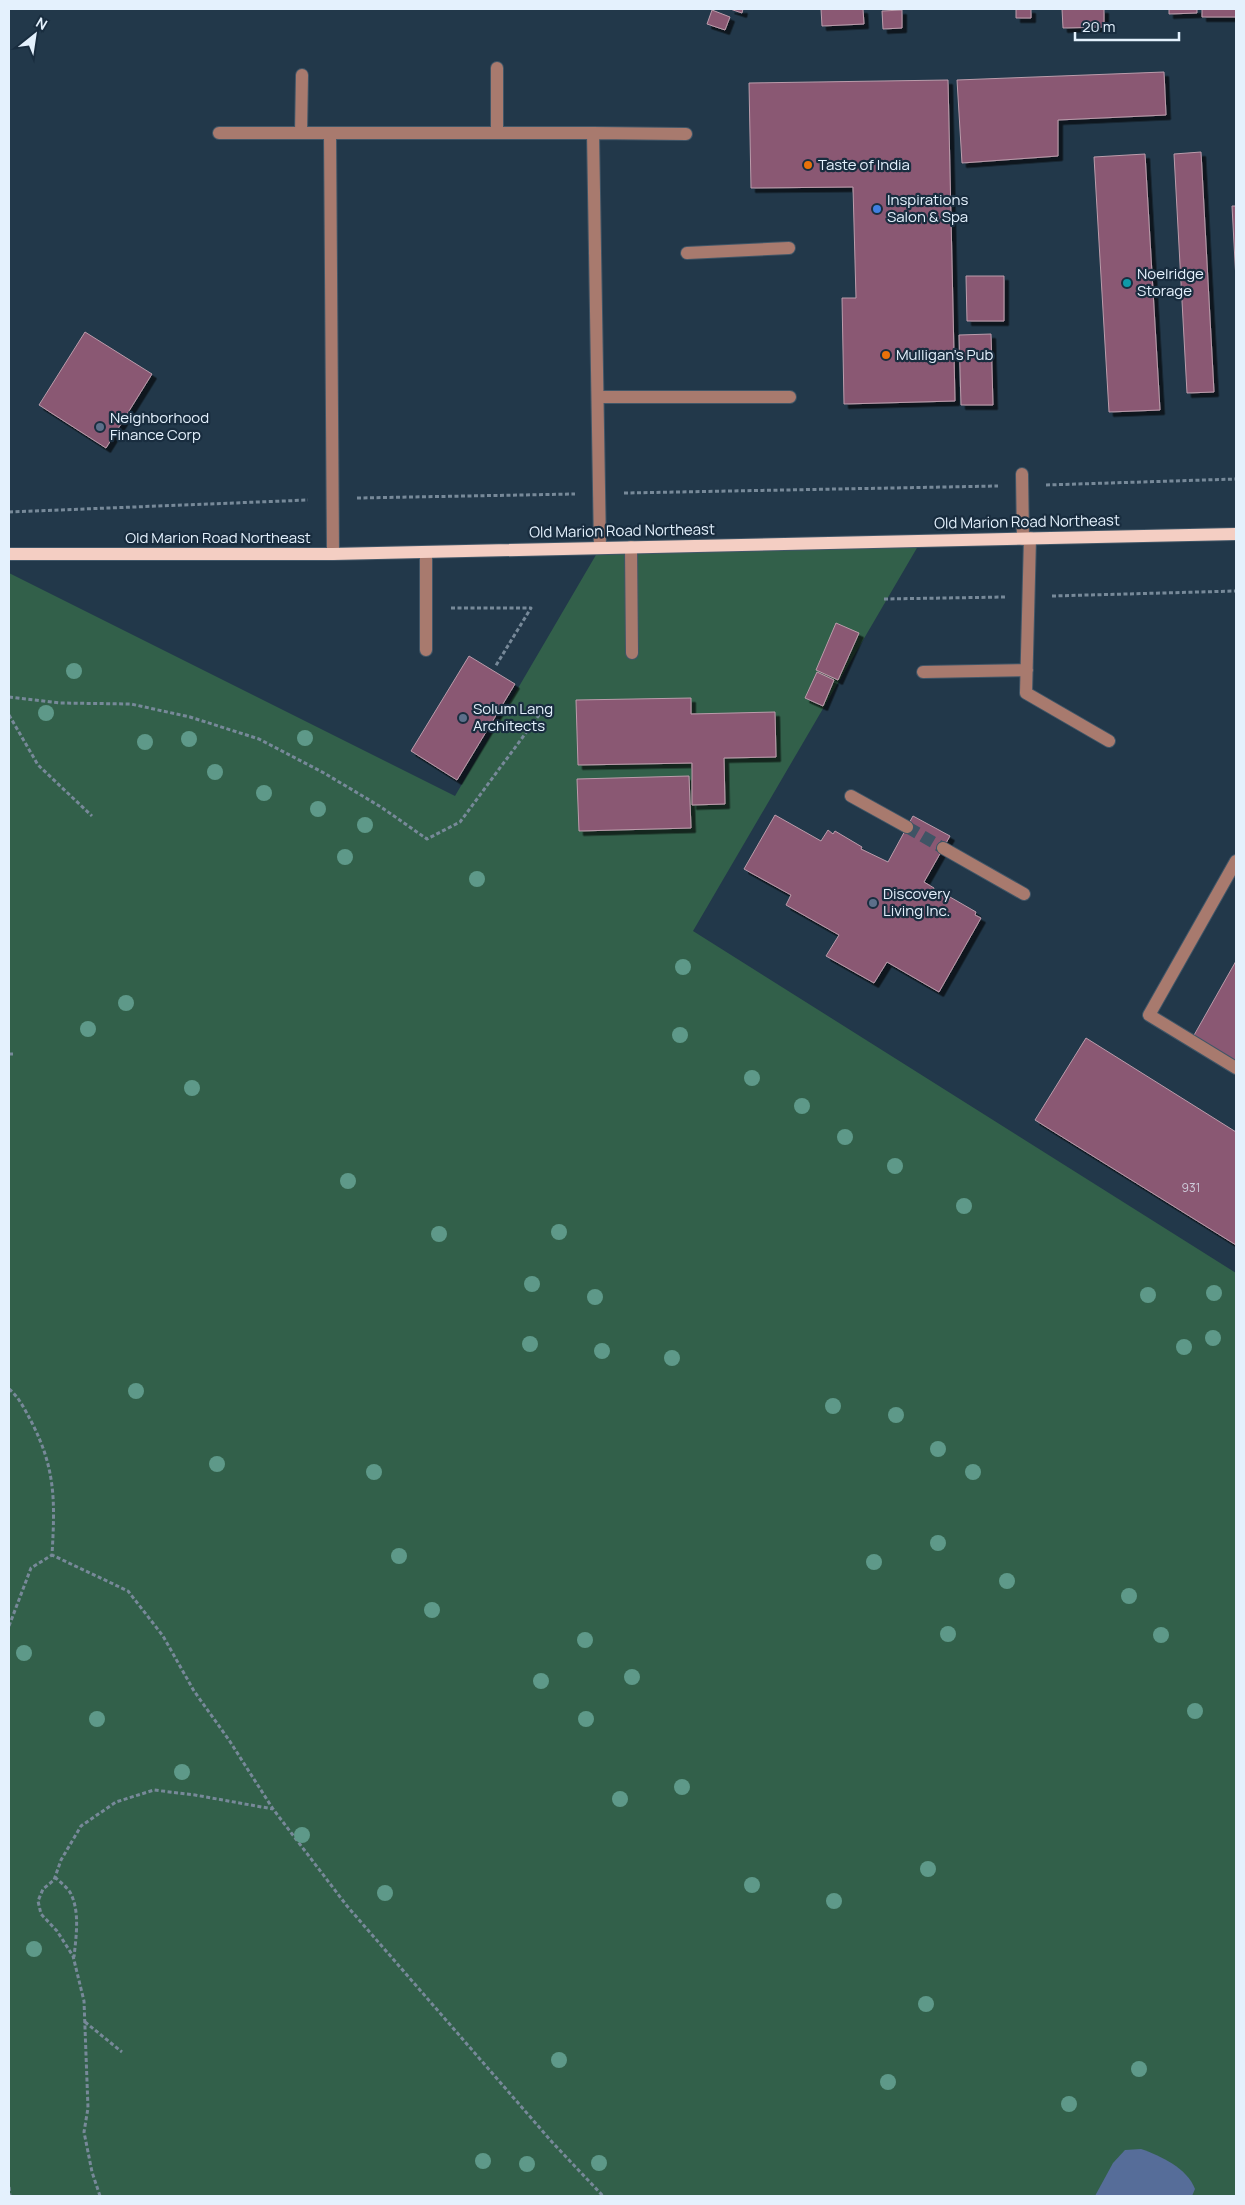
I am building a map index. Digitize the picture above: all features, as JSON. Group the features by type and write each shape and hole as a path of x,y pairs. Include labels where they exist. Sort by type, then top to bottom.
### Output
{"main road":[{"name":"Old Marion Road Northeast","path":"9,554 333,554 1236,534"}],"lane":[{"path":"497,68 497,133"},
{"path":"301,133 302,75"},
{"path":"219,133 686,134"},
{"path":"330,133 333,554"},
{"path":"594,133 600,548"},
{"path":"687,253 790,248"},
{"path":"598,397 790,396"},
{"path":"1022,474 1028,596 1026,693 1109,741"},
{"path":"631,547 632,653"},
{"path":"426,552 426,650"},
{"path":"922,672 1027,670"},
{"path":"851,796 907,827"},
{"path":"943,848 1024,894"},
{"path":"1236,861 1149,1015 1236,1068"}],"path":[{"path":"884,600 1236,591"},
{"path":"426,608 531,608 495,668"},
{"path":"9,697 60,703 131,704 190,717 259,739 381,807 427,839 460,822 544,707"},
{"path":"9,715 38,765 92,816"},
{"path":"9,1054 15,1054"},
{"path":"9,1389 25,1410 34,1426 44,1448 51,1472 55,1508 52,1555"},
{"path":"9,1626 30,1568 52,1555"},
{"path":"52,1555 128,1591 163,1636 194,1691 229,1740 273,1810 347,1906 552,2142 603,2196"},
{"path":"100,2196 92,2172 84,2132 88,2108 84,2001 74,1961 67,1945 41,1914 38,1900 43,1889 55,1877 80,1826 116,1802 154,1790 195,1795 273,1810"},
{"path":"55,1877 70,1893 75,1908 74,1961"},
{"path":"85,2021 122,2052"},
{"path":"9,2187 10,2196"}],"green space":[{"path":"921,541 693,931 1236,1273 1236,2196 9,2196 9,573 455,796 600,548"}],"water":[{"path":"1141,2149 1165,2159 1180,2169 1195,2189 1192,2196 1095,2196 1113,2163 1125,2150"}],"building":[{"path":"730,9 743,9 742,13"},
{"path":"821,9 863,9 864,24 822,26"},
{"path":"1016,9 1031,9 1031,18 1016,18"},
{"path":"1062,9 1104,9 1104,27 1063,28"},
{"path":"1169,9 1197,9 1197,13 1169,14"},
{"path":"1202,9 1236,9 1236,17 1202,17"},
{"path":"712,10 730,17 725,30 707,24"},
{"path":"902,10 902,28 883,29 882,11"},
{"path":"1164,72 1166,115 1058,120 1058,156 962,163 957,80"},
{"path":"948,80 955,401 844,404 842,298 856,298 853,187 751,188 749,83"},
{"name":"Noelridge Storage","path":"1201,152 1214,392 1187,393 1174,154"},
{"name":"Noelridge Storage","path":"1145,154 1160,410 1109,412 1094,157"},
{"name":"Noelridge Storage","path":"1232,206 1236,206 1236,280"},
{"path":"966,276 1004,276 1004,321 967,321"},
{"path":"85,332 152,374 106,448 39,405"},
{"path":"991,334 993,405 961,405 959,335"},
{"path":"836,623 859,633 838,680 816,670"},
{"name":"Solum Lang Architects","path":"469,656 515,684 457,780 411,751"},
{"path":"817,672 834,680 823,706 805,698"},
{"path":"691,698 691,714 775,712 776,757 724,758 725,804 692,805 692,763 578,765 576,700"},
{"path":"689,776 691,828 579,831 577,779"},
{"name":"Discovery Living Inc.","path":"775,815 821,841 828,830 833,834 835,831 862,847 861,849 888,862 913,816 950,836 924,882 934,888 933,891 949,900 950,897 976,912 975,915 981,918 939,992 887,962 874,983 826,956 839,935 786,905 791,895 744,869"},
{"path":"1236,961 1236,1061 1193,1037"},
{"path":"1086,1038 1236,1132 1236,1245 1035,1120"}],"tunnel":[{"path":"907,827 943,848"}],"place":[{"name":"Taste of India","path":"808,165"},
{"name":"Inspirations Salon & Spa","path":"877,209"},
{"name":"Noelridge Storage","path":"1127,283"},
{"name":"Mulligan's Pub","path":"886,355"},
{"name":"Neighborhood Finance Corp","path":"100,427"},
{"name":"Solum Lang Architects","path":"463,718"},
{"name":"Discovery Living Inc.","path":"873,903"}]}
